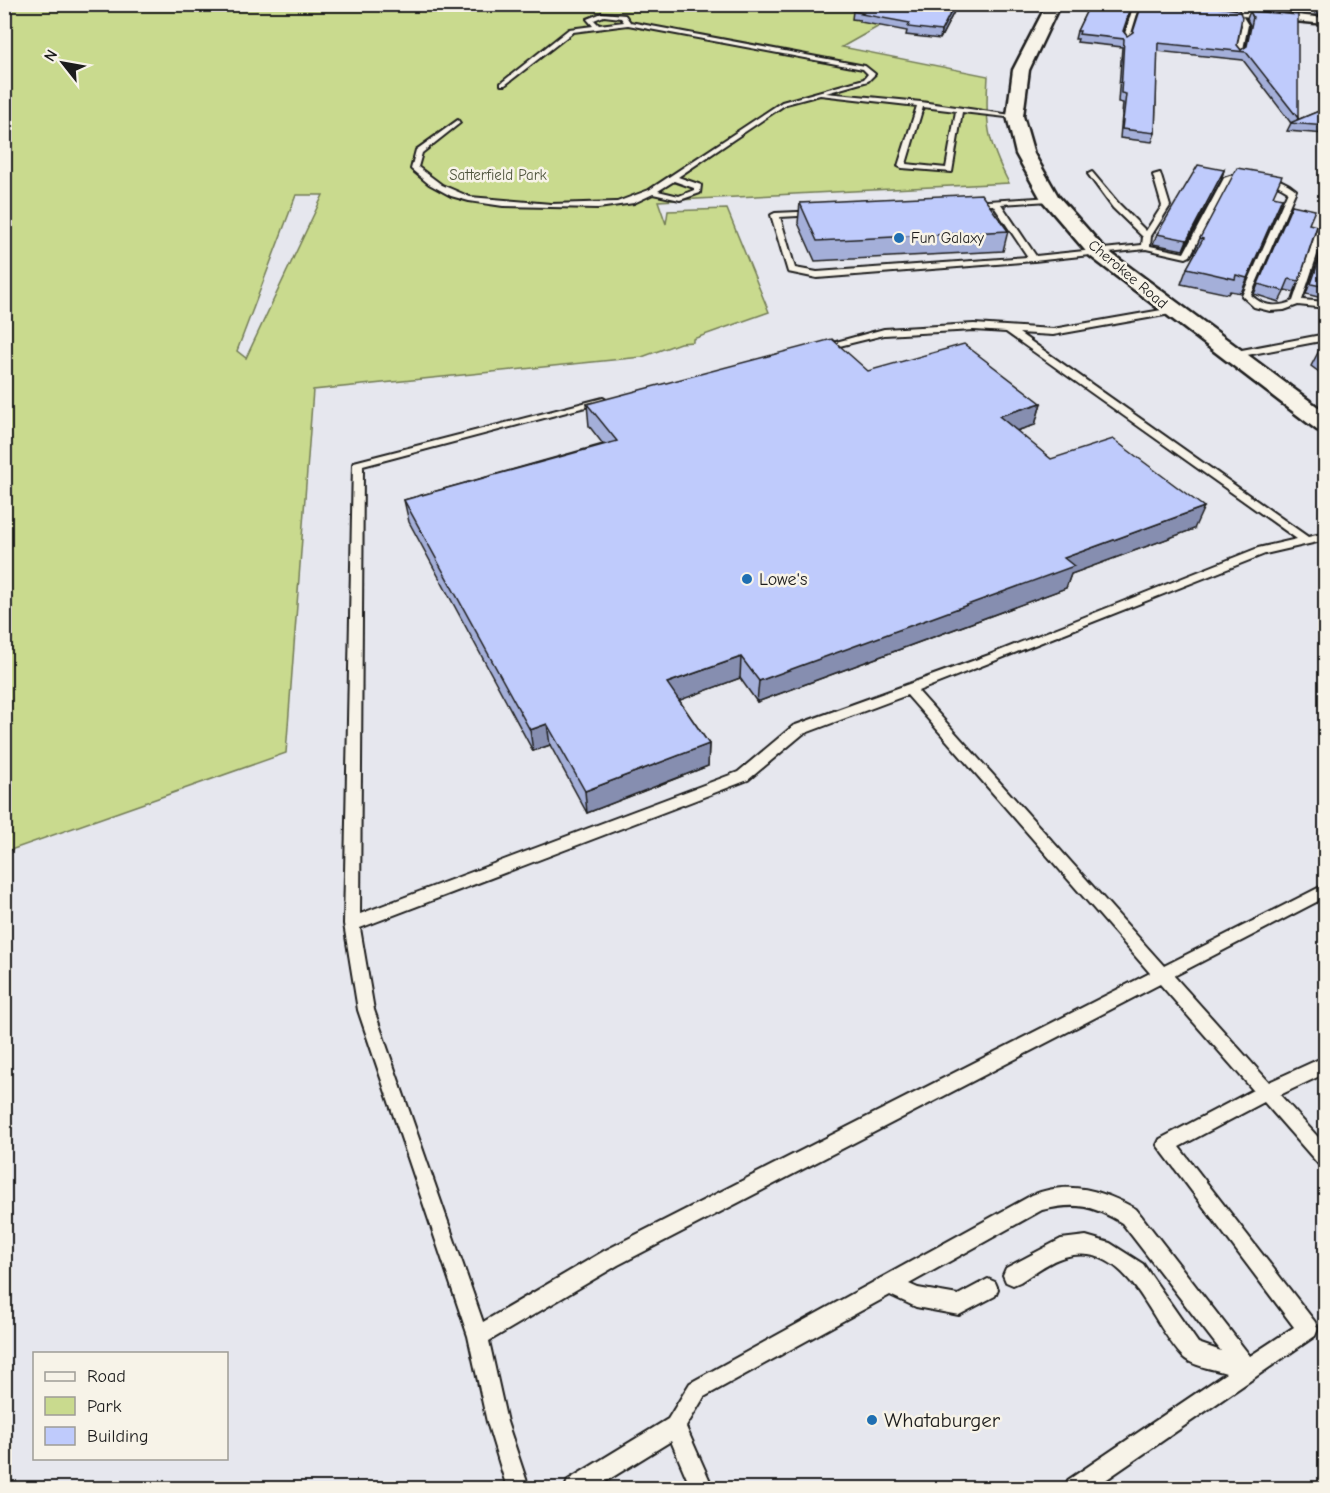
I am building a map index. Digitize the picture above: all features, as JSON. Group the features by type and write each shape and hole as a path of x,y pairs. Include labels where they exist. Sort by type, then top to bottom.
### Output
{"main road":[{"name":"Cherokee Road","path":"1054,4 1021,70 1015,116 1025,154 1050,199 1097,252 1326,425"}],"street":[{"path":"1146,4 1326,21"}],"lane":[{"path":"1126,40 1137,4"},
{"path":"596,26 590,19 604,14 623,16 628,23"},
{"path":"1239,54 1245,25 1240,14"},
{"path":"458,122 419,152 414,167 424,178 468,199 527,205 612,205 630,202 652,192 784,103 809,94 866,80 872,74 865,68 628,23 571,30 503,84"},
{"path":"866,80 885,99"},
{"path":"809,94 885,99 959,111 1015,116"},
{"path":"921,104 902,166 949,170 959,111"},
{"path":"1092,174 1116,206 1147,236"},
{"path":"1146,247 1147,236 1166,206 1157,175"},
{"path":"833,212 775,215 791,270 817,275 1034,259 1146,247 1186,256 1227,180 1234,176 1249,176 1283,184 1292,190 1246,297 1254,304 1268,309 1285,309 1297,303 1326,305"},
{"path":"652,192 680,198 697,191 698,187 691,183 673,178"},
{"path":"961,205 1050,199"},
{"path":"996,202 1034,259"},
{"path":"1297,303 1322,227"},
{"path":"806,351 884,332 974,327 1053,332 1173,311"},
{"path":"1008,329 1307,541"},
{"path":"1231,355 1326,337"},
{"path":"518,1488 497,1422 478,1336 366,1010 352,924 358,464 616,398"},
{"path":"352,924 743,776 798,730 1132,604 1262,551 1326,536"},
{"path":"909,689 1326,1160"},
{"path":"478,1336 621,1253 1326,890"},
{"path":"1076,1488 1308,1329 1166,1144 1266,1091 1326,1064"},
{"path":"576,1488 675,1426 698,1390 1039,1202 1069,1194 1102,1200 1129,1216 1249,1371"},
{"path":"1013,1275 1061,1248 1086,1245 1110,1252 1136,1271 1191,1351 1249,1371"},
{"path":"889,1284 916,1297 959,1305 988,1289"},
{"path":"675,1426 702,1488"}],"green space":[{"name":"Satterfield Park","path":"869,4 906,11 842,47 988,76 989,131 996,155 1009,183 658,201 666,224 668,211 727,209 769,312 693,339 693,342 680,343 642,357 313,390 286,753 5,852 4,5","holes":["296,195 323,195 246,358 237,351"]}],"building":[{"path":"864,4 955,4 941,31 908,27 910,23 853,11"},
{"path":"1090,4 1132,4 1123,31 1127,36 1133,32 1142,4 1192,4 1239,10 1242,17 1237,45 1241,50 1247,46 1253,17 1250,11 1298,15 1298,118 1246,52 1158,43 1155,133 1122,129 1126,94 1121,93 1124,39 1079,34 1080,31 1077,31"},
{"path":"1317,4 1326,4 1326,9 1319,8"},
{"path":"1326,108 1326,126 1290,123"},
{"path":"1198,165 1224,170 1187,240 1157,234"},
{"path":"1237,168 1282,176 1273,196 1282,198 1247,278 1236,275 1235,279 1187,268 1203,239 1200,238"},
{"path":"981,194 1008,231 817,241 800,203"},
{"path":"1292,205 1315,210 1309,224 1317,226 1299,281 1289,279 1284,291 1258,284"},
{"path":"1326,240 1326,287 1311,284"},
{"name":"Lowe's","path":"832,339 868,371 964,344 1041,403 999,416 1051,459 1113,439 1204,507 1064,558 1074,566 759,681 741,657 667,683 709,744 585,791 547,724 530,730 404,500 617,441 587,404"}],"place":[{"name":"Fun Galaxy","path":"899,238"},
{"name":"Lowe's","path":"747,579"},
{"name":"Whataburger","path":"872,1420"}]}
